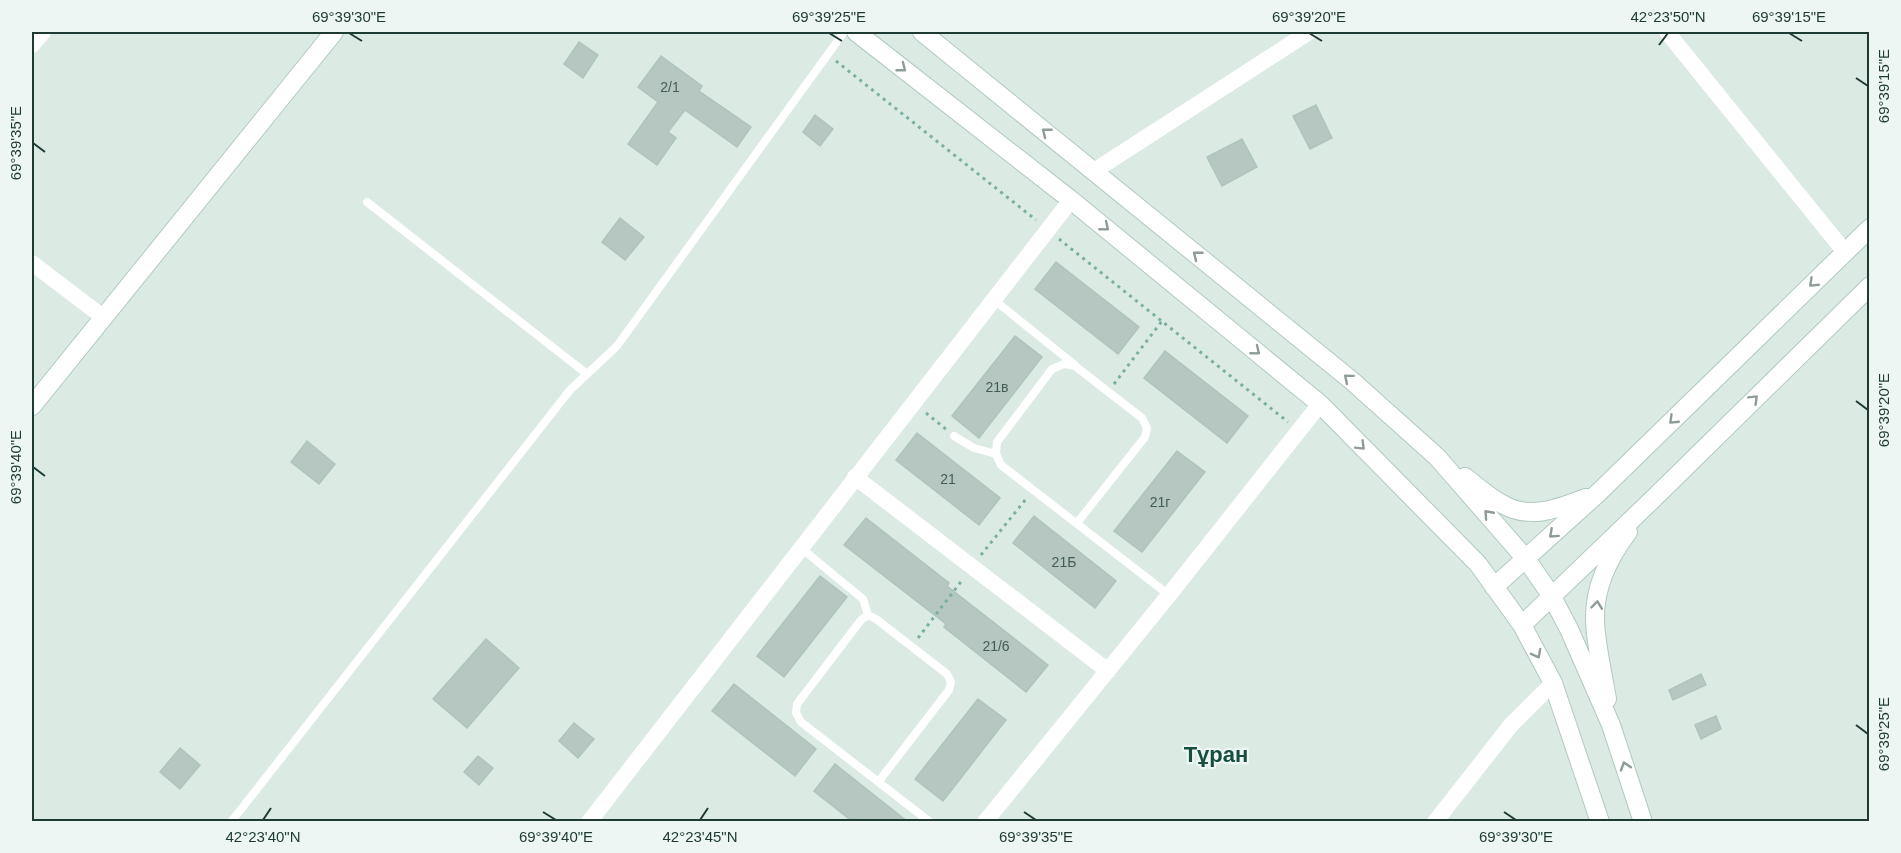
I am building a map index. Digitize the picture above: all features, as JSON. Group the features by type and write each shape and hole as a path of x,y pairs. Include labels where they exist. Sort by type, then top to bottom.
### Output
{"street":[{"path":"32,45 43,32"},
{"path":"32,406 334,32"},
{"path":"856,32 1071,200 1320,404 1478,564 1522,625 1552,683 1600,822"},
{"path":"922,32 1351,380 1437,457 1504,506 1533,514 1560,508 1597,494"},
{"path":"1094,171 1309,32"},
{"path":"1667,32 1845,252"},
{"path":"589,822 1071,200"},
{"path":"1494,587 1597,494 1869,228"},
{"path":"32,263 103,317"},
{"path":"1522,625 1869,286"},
{"path":"985,822 1320,404"},
{"path":"1437,457 1526,558 1551,596 1569,628 1611,725 1643,822"},
{"path":"855,477 1108,670"},
{"path":"1611,725 1595,620 1599,584 1624,537 1653,499"},
{"path":"1435,822 1511,724 1552,683"}],"lane":[{"path":"231,822 570,390 617,346 844,32"},
{"path":"367,202 587,374"},
{"path":"993,299 1142,418 1147,428 1145,437 1077,524"},
{"path":"1075,366 1064,364 1052,369 997,442 996,454 1001,465 1169,595"},
{"path":"954,436 974,448 996,454"},
{"path":"801,548 863,598 868,615 946,674 951,682 949,690 879,781"},
{"path":"868,615 861,620 797,704 796,713 801,722 930,822"}],"path":[{"path":"828,54 1299,431"},
{"path":"1108,391 1162,321"},
{"path":"913,402 954,436"}],"building":[{"path":"579,42 598,55 583,78 564,64"},
{"path":"661,56 702,86 699,91 751,127 737,147 685,110 668,132 676,138 657,165 628,144 658,102 638,87"},
{"path":"1316,105 1332,138 1310,149 1293,116"},
{"path":"815,115 833,129 820,146 803,132"},
{"path":"1242,139 1257,167 1222,186 1207,157"},
{"path":"620,218 644,237 625,260 602,242"},
{"path":"1056,262 1139,327 1118,354 1035,289"},
{"path":"1015,336 1042,357 979,438 952,416"},
{"path":"1165,351 1248,416 1227,443 1144,378"},
{"path":"917,433 1000,498 979,525 896,460"},
{"path":"307,441 335,464 319,484 291,462"},
{"path":"1177,451 1205,472 1142,552 1114,531"},
{"path":"1034,516 1116,581 1095,608 1013,543"},
{"path":"866,518 949,583 947,586 1048,665 1026,692 944,627 946,624 844,545"},
{"path":"820,576 847,597 784,677 757,656"},
{"path":"486,639 519,668 467,728 433,699"},
{"path":"1701,674 1706,685 1673,700 1669,690"},
{"path":"734,684 816,749 795,776 712,711"},
{"path":"978,699 1006,720 943,801 915,779"},
{"path":"1716,716 1721,729 1701,739 1695,725"},
{"path":"574,723 594,739 578,758 559,741"},
{"path":"180,748 200,765 180,789 160,772"},
{"path":"478,756 493,768 479,785 464,772"},
{"path":"835,764 908,822 853,822 814,791"}],"district":[{"name":"Тұран","path":"1216,754"}]}
